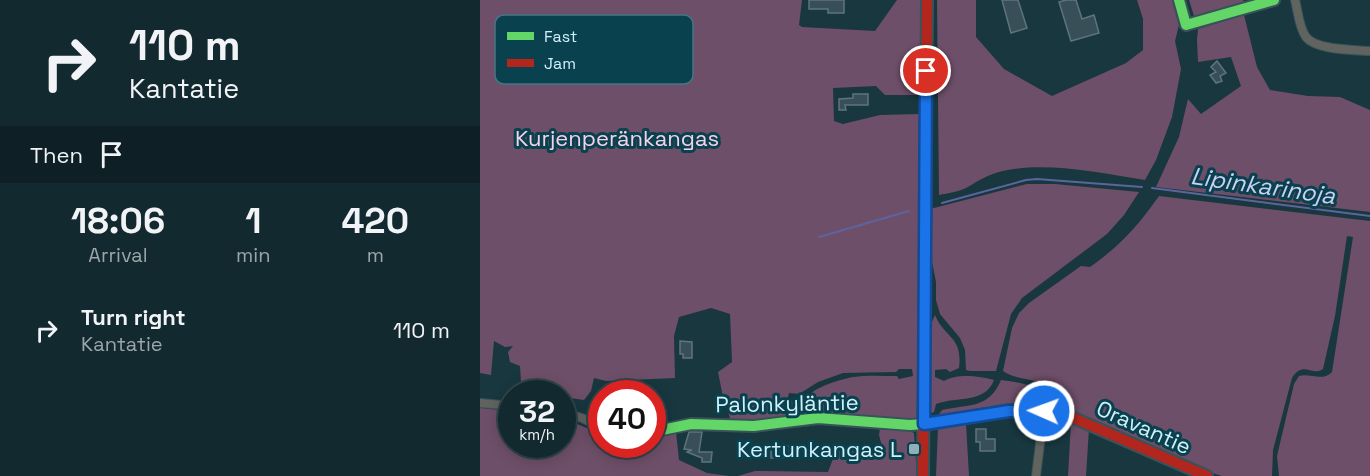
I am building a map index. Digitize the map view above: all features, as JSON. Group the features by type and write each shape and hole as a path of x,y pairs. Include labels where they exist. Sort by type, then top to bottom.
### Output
{"street":[{"path":"923,476 927,0"},
{"path":"1179,0 1186,25 1274,0"},
{"path":"1295,0 1303,32 1312,42 1321,46 1370,51"},
{"path":"480,403 498,405"},
{"name":"Oravantie","path":"924,424 1009,411 1062,413 1090,424 1183,471 1207,476"},
{"path":"1036,476 1044,411"},
{"name":"Palonkyläntie","path":"666,429 691,424 754,426 818,418 900,425 924,424"}],"green space":[{"name":"Kurjenperänkangas","path":"480,0 802,0 799,25 802,27 875,31 897,0 922,0 918,416 913,420 841,414 801,415 800,407 803,400 818,389 853,377 897,376 899,379 913,376 912,369 899,369 896,372 843,373 818,382 799,394 789,393 788,397 793,402 788,418 758,422 731,421 718,372 732,362 730,314 711,308 679,317 674,336 675,378 602,380 594,378 588,380 588,395 584,400 576,399 576,380 521,380 520,366 510,362 508,352 513,346 505,347 494,341 491,375 480,373","holes":["876,86 885,95 919,95 919,114 880,115 843,124 834,121 833,88"]},
{"path":"937,0 976,0 976,37 1004,69 1052,96 1126,63 1143,50 1143,19 1137,0 1172,0 1179,25 1175,41 1181,69 1172,117 1156,160 1145,180 1074,169 1020,168 998,172 963,189 939,195"},
{"path":"1189,0 1243,0 1244,2 1194,16"},
{"path":"1244,15 1257,67 1270,90 1308,96 1340,97 1370,110 1370,212 1156,187 1179,137 1188,99 1201,114 1241,86 1231,57 1198,62 1198,29"},
{"path":"1027,184 1055,184 1139,192 1124,215 1107,234 1022,298 1011,314 996,371 966,370 965,350 960,338 940,314 936,300 936,282 931,257 930,209"},
{"path":"1159,196 1370,221 1370,476 1279,476 1277,456 1294,384 1299,376 1321,377 1332,372 1353,237 1347,236 1335,316 1323,369 1319,371 1300,370 1292,378 1273,450 1272,476 1222,476 1212,473 1149,444 1059,409 1056,397 1045,385 1003,371 1012,328 1019,313 1029,303 1081,266 1090,267 1111,251 1136,226"},
{"path":"935,315 956,343 960,358 959,368 950,372 946,369 935,370 935,377 944,381 962,376 994,380 984,393 936,404 932,413 929,408 930,340"},
{"path":"1001,380 1039,389 1050,398 1052,404 1041,406 1035,402 939,417 942,410 984,401 991,396"},
{"path":"480,408 498,410 498,458 576,458 576,423 588,429 588,458 666,458 666,435 676,432 679,460 707,473 729,476 480,476"},
{"path":"1071,422 1089,428 1086,476 1068,476"},
{"path":"966,424 969,476 936,476 938,428"},
{"path":"880,428 908,430 914,433 917,476 738,476 755,471 828,472 836,451 883,450 879,435"}],"building":[{"path":"809,0 844,0 844,13 828,13 828,9 809,9"},
{"path":"1002,0 1018,0 1027,28 1011,33"},
{"path":"1076,0 1082,19 1094,15 1099,33 1071,41 1059,2"},
{"path":"1217,61 1226,73 1220,76 1222,81 1216,83 1210,75 1216,72 1211,67"},
{"path":"853,94 868,94 868,105 845,105 846,110 839,110 839,99 853,98"},
{"path":"680,341 692,342 692,358 683,358 683,354 680,354"},
{"path":"976,429 986,429 986,439 995,439 995,451 980,451 980,442 976,442"},
{"path":"689,432 702,432 699,452 712,452 711,462 702,462 702,458 687,452 692,450 684,449"},
{"path":"771,446 796,446 797,458 771,458"}],"waterway":[{"name":"Lipinkarinoja","path":"942,203 1037,179 1142,187"},
{"name":"Lipinkarinoja","path":"1152,188 1370,216"},
{"path":"819,237 909,211"}],"traffic: fast":[{"path":"1179,0 1186,25 1274,0"},
{"path":"666,429 691,424 754,426 818,418 910,425 937,423"}],"traffic: jam":[{"path":"923,476 927,0"},
{"path":"937,423 1009,410 1062,413 1207,476"}],"place":[{"name":"Kertunkangas L","path":"914,449"}],"route":[{"path":"926,71 924,424 1018,410 1044,411"}]}
